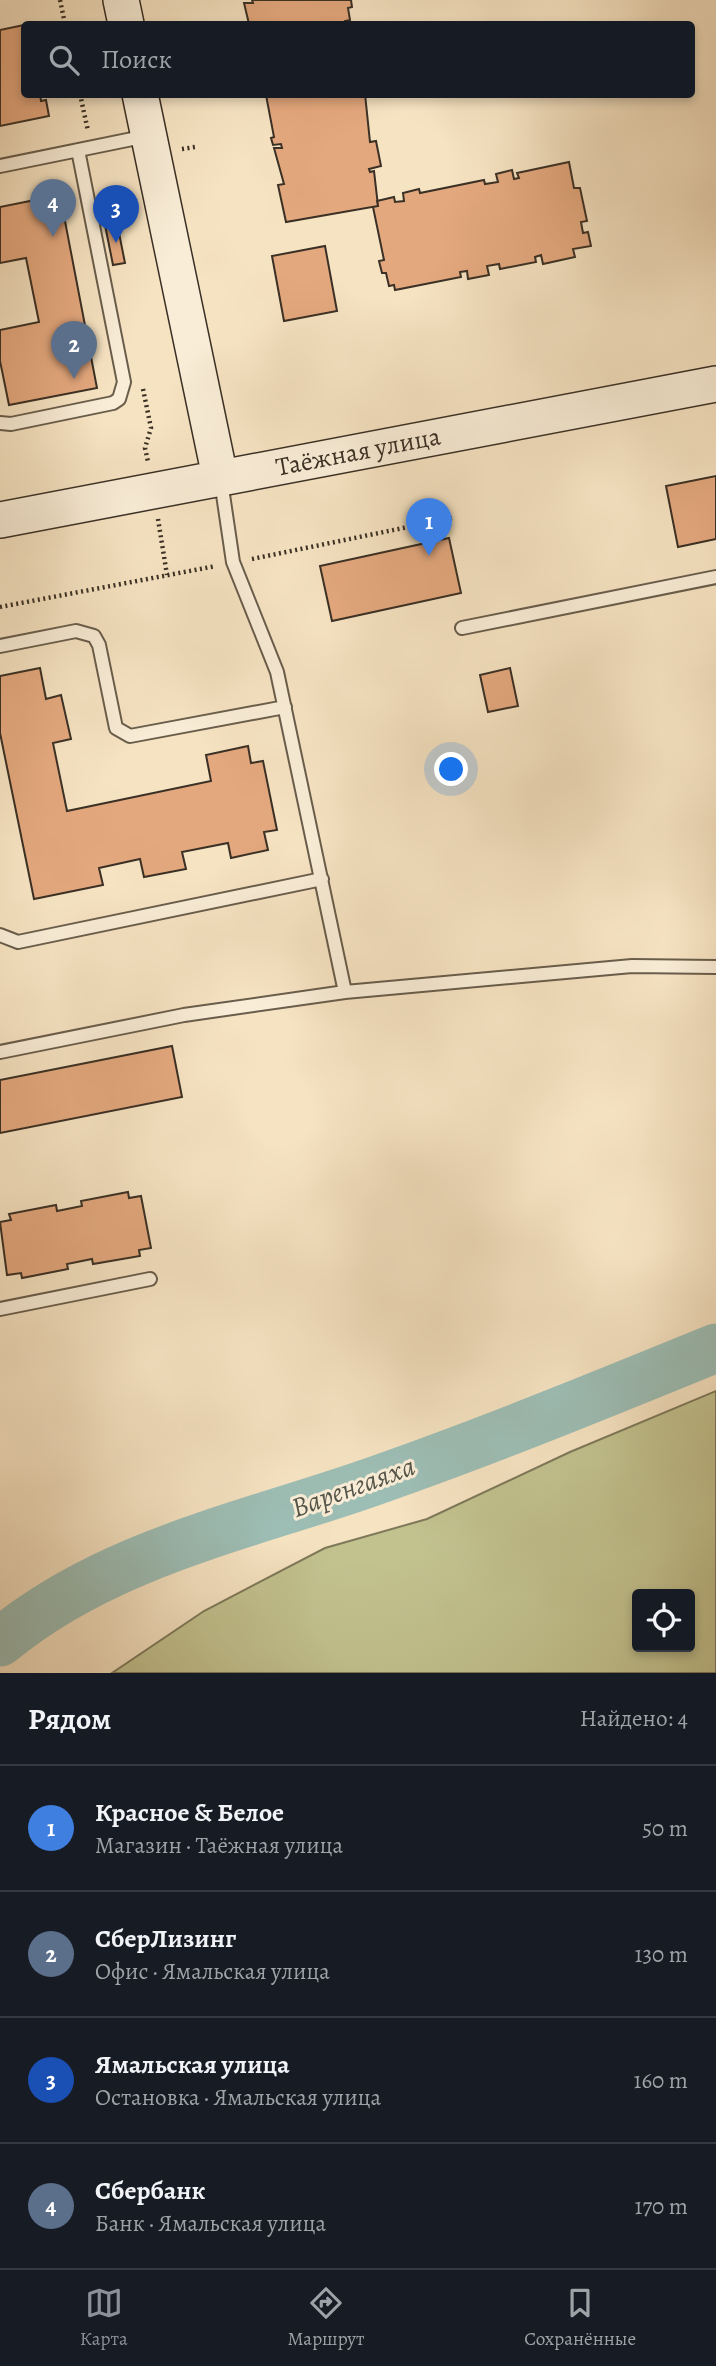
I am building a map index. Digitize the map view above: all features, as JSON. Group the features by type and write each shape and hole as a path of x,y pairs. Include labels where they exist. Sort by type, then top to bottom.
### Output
{"street":[{"path":"121,0 125,21"},
{"path":"141,98 220,477"},
{"name":"Таёжная улица","path":"0,520 716,384"}],"lane":[{"path":"0,166 148,136"},
{"path":"0,422 11,424 113,403 123,392 124,382 78,150"},
{"path":"220,477 233,562 277,672 345,992"},
{"path":"462,628 716,577"},
{"path":"0,646 76,631 94,636 99,645 113,720 121,734 130,736 285,707"},
{"path":"0,935 18,942 322,879"},
{"path":"0,1052 184,1014 345,992 632,966 716,967"},
{"path":"0,1309 150,1279"}],"path":[{"path":"60,0 64,21"}],"green space":[{"path":"716,1391 716,1673 112,1673 204,1611 325,1548 427,1519 570,1452"}],"building":[{"path":"252,0 351,0 352,7 348,8 350,20 345,21 248,21 244,3 253,3"},
{"path":"21,26 21,98 46,100 49,116 0,126 0,30"},
{"path":"267,98 365,98 370,142 376,141 381,166 369,169 370,172 374,171 378,206 286,222 278,185 284,184 274,148 282,148 281,144 273,145 271,138 274,137"},
{"path":"569,162 574,188 580,188 587,221 581,222 583,233 588,232 591,246 573,249 575,257 543,264 541,255 535,257 536,262 500,269 499,264 487,266 489,275 468,279 467,271 460,272 461,277 395,290 394,285 389,286 379,261 384,260 373,207 378,206 377,201 394,197 395,202 404,201 403,193 419,189 420,193 484,180 485,184 498,182 496,174 512,170 514,179 519,178 517,173"},
{"path":"60,195 97,388 9,405 0,361 0,330 39,322 26,258 0,263 0,207"},
{"path":"116,218 125,263 113,265 104,220"},
{"path":"325,246 337,311 284,321 272,256"},
{"path":"716,476 716,539 678,547 666,486"},
{"path":"449,538 461,593 332,621 320,566"},
{"path":"40,668 46,699 61,695 71,739 53,743 67,811 211,781 206,755 248,746 251,763 263,761 277,830 264,832 268,850 231,858 228,843 182,852 186,869 144,877 140,859 99,868 103,885 34,899 0,733 0,676"},
{"path":"510,668 518,706 488,712 480,675"},
{"path":"172,1046 182,1097 0,1133 0,1080"},
{"path":"128,1192 129,1198 141,1196 151,1248 139,1250 140,1256 93,1264 92,1259 67,1264 68,1269 22,1278 21,1273 7,1275 0,1222 11,1220 9,1214 56,1205 57,1211 82,1206 81,1201"}],"waterway":[{"name":"Варенгаяха","path":"0,1642 39,1613 124,1567 169,1549 445,1455 716,1348"}],"place":[{"name":"Сбербанк","path":"53,237"},
{"name":"Ямальская улица","path":"116,243"},
{"name":"СберЛизинг","path":"74,379"},
{"name":"Красное & Белое","path":"429,556"}]}
